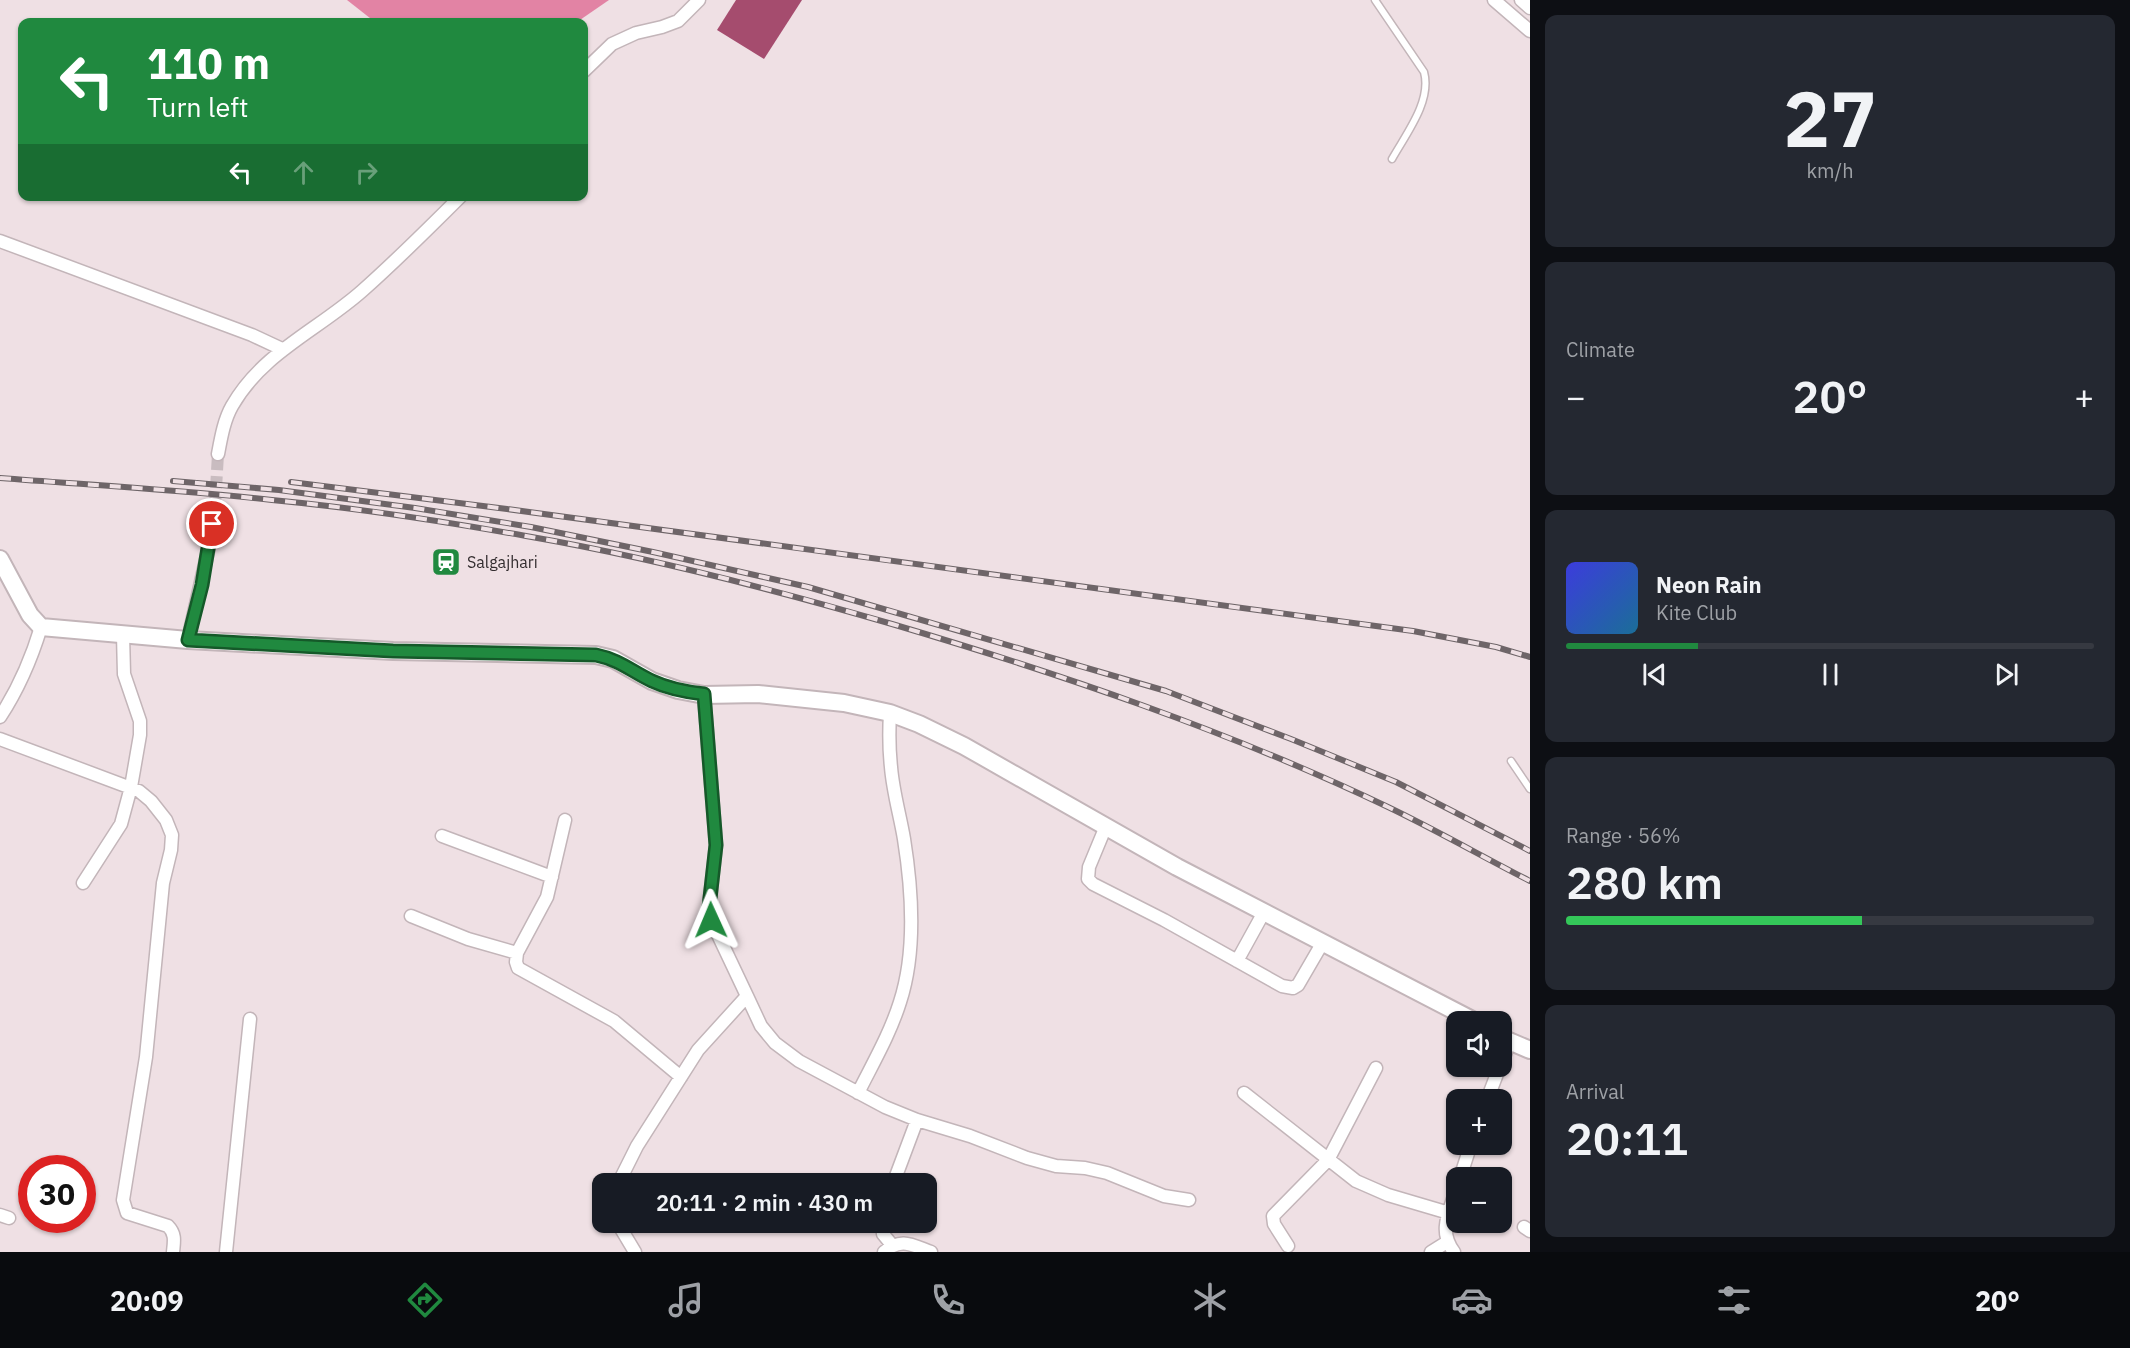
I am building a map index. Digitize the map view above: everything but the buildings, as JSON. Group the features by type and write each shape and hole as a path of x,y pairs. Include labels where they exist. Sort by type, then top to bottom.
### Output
{"main road":[{"path":"0,559 30,615 42,627 188,640 393,651 596,655 613,659 652,681 678,690 704,694 758,694 844,703 890,713 920,724 964,746 1177,867 1455,1011"},
{"path":"1512,1043 1530,1050"}],"street":[{"path":"588,67 612,44 636,33 678,21 699,0"},
{"path":"1494,0 1530,31"},
{"path":"1521,0 1530,8"},
{"path":"218,454 232,407 249,382 282,349 360,293 456,201"},
{"path":"0,241 252,335 282,349"},
{"path":"188,640 208,553 214,506"},
{"path":"0,717 16,693 29,665 42,627"},
{"path":"82,883 121,824 131,788 140,735 140,721 124,674 123,635"},
{"path":"704,694 716,845 709,907 711,920 761,1026 776,1044 799,1061 858,1093 917,1120 970,1136 1027,1158 1056,1166 1085,1168 1107,1173 1164,1196 1189,1200"},
{"path":"858,1093 901,1001 908,968 911,923 909,882 904,839 891,769 890,713"},
{"path":"0,739 131,788 151,801 166,820 172,835 161,901 146,1057 123,1200 127,1213 168,1226 172,1230 173,1252"},
{"path":"565,820 547,897 517,953 518,968 614,1021 681,1077"},
{"path":"1106,826 1089,867 1088,879 1282,986 1293,988 1298,985 1323,942"},
{"path":"442,836 552,877"},
{"path":"1237,961 1264,912"},
{"path":"411,916 476,942 517,953"},
{"path":"624,1173 637,1146 705,1042 747,996"},
{"path":"226,1252 250,1019"},
{"path":"1288,1246 1274,1224 1273,1216 1328,1160 1376,1068"},
{"path":"1244,1093 1356,1181 1388,1195 1446,1212"},
{"path":"897,1173 917,1120"},
{"path":"1431,1252 1451,1247 1445,1233 1446,1228"},
{"path":"624,1233 635,1252"},
{"path":"883,1233 888,1248 903,1243 931,1252"}],"lane":[{"path":"1375,0 1425,72 1428,83 1425,99 1392,159"},
{"path":"1511,761 1530,789"}],"shaded area":[{"path":"347,0 609,0 583,18 370,18"}],"tunnel":[{"path":"215,506 218,454"}],"railway":[{"path":"0,478 238,496 399,515 572,544 756,586 892,624 1018,663 1206,729 1328,779 1388,807 1530,881"},
{"path":"173,481 279,490 415,508 531,527 808,587 1166,691 1396,782 1530,851"},
{"path":"291,482 1413,631 1496,647 1530,657"}],"place":[{"name":"Salgajhari","path":"446,562"}],"route":[{"path":"212,524 202,585 188,640 393,651 596,655 613,659 665,686 704,694 716,845 709,907 711,920"}]}
